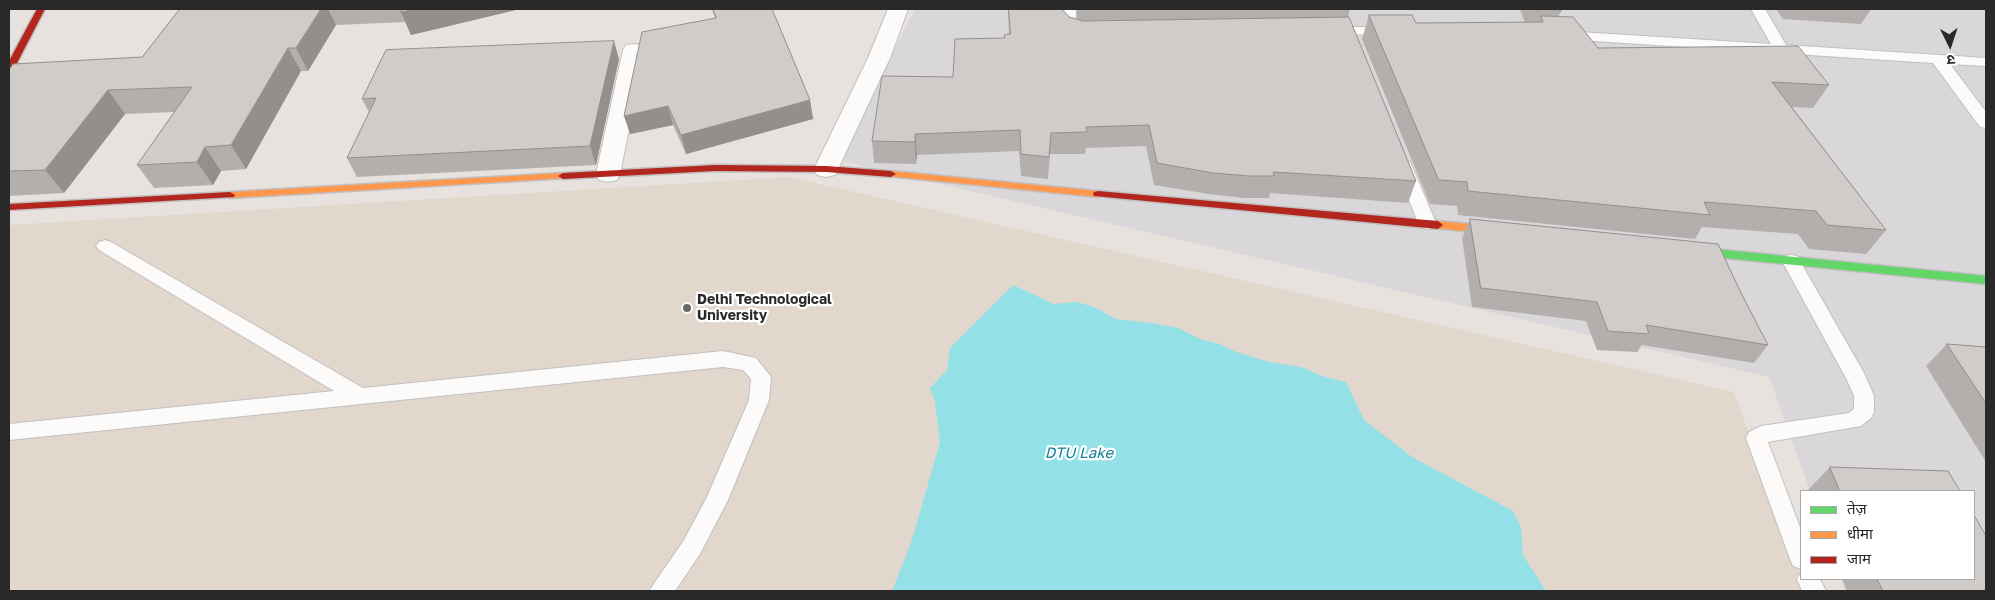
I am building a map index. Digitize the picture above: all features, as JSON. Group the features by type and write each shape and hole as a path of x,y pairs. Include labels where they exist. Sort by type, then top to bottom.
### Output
{"street":[{"path":"9,69 41,9"},
{"path":"826,170 878,58 898,9"},
{"path":"608,174 634,50"},
{"path":"9,207 715,168 826,170 931,177 1258,210 1510,232"},
{"path":"1675,249 1986,280"}],"lane":[{"path":"1069,9 1068,28 1073,33 1093,37"},
{"path":"1758,9 1781,48"},
{"path":"1319,31 1398,32"},
{"path":"1350,31 1358,49"},
{"path":"1551,34 1986,62"},
{"path":"1938,58 1986,123"},
{"path":"1398,150 1427,224"},
{"path":"105,246 360,396"},
{"path":"1791,261 1857,379 1864,396 1864,412 1854,420 1761,435 1756,438 1800,556"},
{"path":"9,432 723,359 749,363 761,377 759,400 702,532 672,578 661,591"}],"shaded area":[{"path":"915,9 1986,9 1986,591 1845,591 1841,580 1975,580 1975,490 1810,490 1769,377 837,160"},
{"name":"Delhi Technological University","path":"789,177 1734,392 1800,574 1800,580 1802,580 1806,591 9,591 9,225"}],"water":[{"name":"DTU Lake","path":"1013,285 1054,304 1077,302 1097,308 1115,319 1178,328 1200,339 1220,344 1236,352 1270,362 1301,367 1322,376 1346,382 1364,420 1412,457 1513,511 1521,528 1523,555 1546,591 892,591 912,540 940,442 935,402 930,388 947,370 950,348"}],"building":[{"path":"180,9 321,9 296,48 288,48 231,145 205,147 197,162 137,165 192,87 108,90 45,170 9,171 9,70 13,64 142,57"},
{"path":"403,9 417,9 401,12"},
{"path":"713,9 772,9 810,100 681,135 668,106 624,116 642,32 716,18"},
{"path":"1009,9 1062,9 1069,17 1083,21 1349,17 1416,181 1273,172 1274,176 1249,176 1213,173 1157,163 1149,125 1086,127 1087,132 1051,133 1049,157 1021,154 1020,130 915,134 915,142 872,141 882,76 953,77 955,39 1005,38 1004,35 1010,34"},
{"path":"1369,15 1412,15 1416,23 1543,22 1541,16 1573,17 1598,48 1798,46 1829,85 1772,82 1886,230 1827,225 1816,211 1704,202 1710,215 1468,191 1467,182 1439,180"},
{"path":"614,41 590,146 347,158 376,98 362,99 386,50"},
{"path":"1470,219 1718,244 1768,345 1646,325 1649,334 1608,331 1597,302 1481,288"},
{"path":"1947,344 1986,347 1986,403"},
{"path":"1830,467 1948,471 1959,490 1840,490"},
{"path":"1975,517 1986,536 1986,591 1883,591 1878,580 1975,580"}],"traffic: fast":[{"path":"1684,250 1986,280"}],"traffic: slow":[{"path":"891,174 1098,194"},
{"path":"230,195 563,176"},
{"path":"1438,225 1502,231"}],"traffic: jam":[{"path":"9,69 41,9"},
{"path":"563,176 715,168 826,169 891,174"},
{"path":"1098,194 1438,225"},
{"path":"9,207 230,195"}],"place":[{"name":"Delhi Technological University","path":"687,308"}]}
